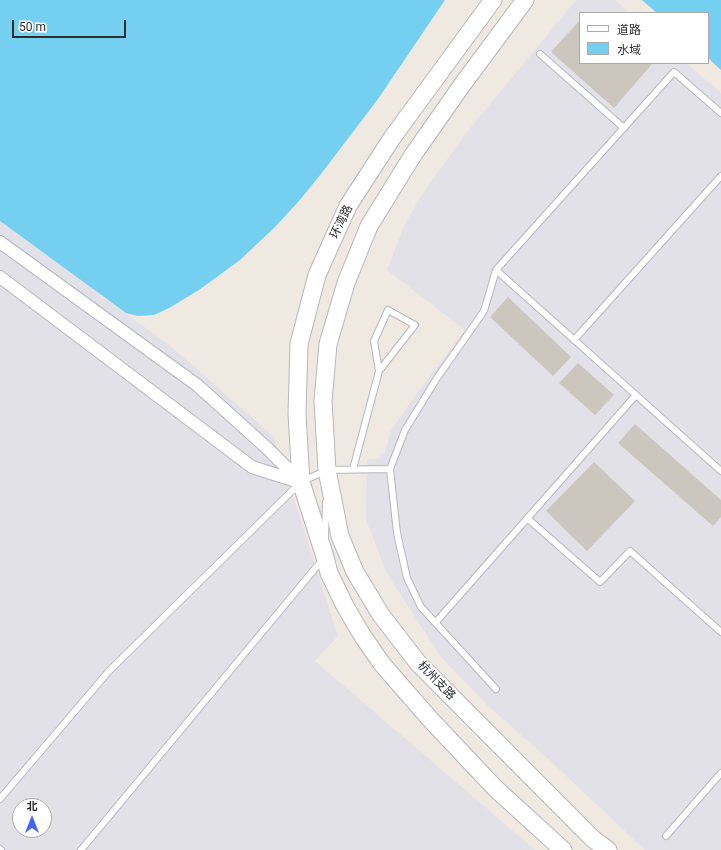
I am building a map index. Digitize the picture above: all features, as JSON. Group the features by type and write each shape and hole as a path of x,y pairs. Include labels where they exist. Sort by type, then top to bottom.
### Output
{"main road":[{"name":"环湾路","path":"301,482 297,414 299,344 317,275 348,206 360,187 392,138 493,0"},
{"path":"327,470 323,401 328,344 346,283 369,226 413,155 525,0"},
{"name":"杭州支路","path":"327,470 340,536 356,572 381,615 418,663 593,839 608,850"},
{"path":"301,482 329,572 345,606 362,635 382,664 430,719 495,788 563,850"}],"street":[{"path":"0,242 197,385 268,449 301,482"},
{"path":"0,277 252,466 301,482"}],"lane":[{"path":"540,54 624,128"},
{"path":"496,689 421,607 407,578 397,533 390,469 405,430 437,378 484,311 496,270 674,72 721,113"},
{"path":"574,340 721,176"},
{"path":"496,270 721,471"},
{"path":"353,469 379,371 415,325 388,310 374,341 379,371"},
{"path":"436,622 636,395"},
{"path":"0,799 109,671 301,482 327,470 390,469"},
{"path":"81,850 325,557 327,470"},
{"path":"527,518 600,582 630,551 721,632"},
{"path":"666,836 721,773"}],"shaded area":[{"path":"576,0 615,0 629,12 579,12 579,64 687,64 721,93 721,850 645,850 544,755 489,707 441,657 386,572 366,519 367,459 379,459 386,449 390,432 465,330 387,270 404,226 419,199 463,137"},
{"path":"0,221 173,348 274,437 338,636 315,661 535,850 0,850"}],"water":[{"path":"0,0 445,0 378,99 321,174 275,227 240,260 199,290 154,315 138,316 126,313 0,221"},
{"path":"642,0 721,0 721,70 709,59 709,12 656,12"}],"building":[{"path":"579,21 579,64 652,64 614,108 551,52"},
{"path":"508,297 571,357 553,376 490,317"},
{"path":"578,363 614,395 595,415 559,383"},
{"path":"635,424 721,500 721,517 713,526 618,443"},
{"path":"594,462 635,501 587,551 546,511"}]}
